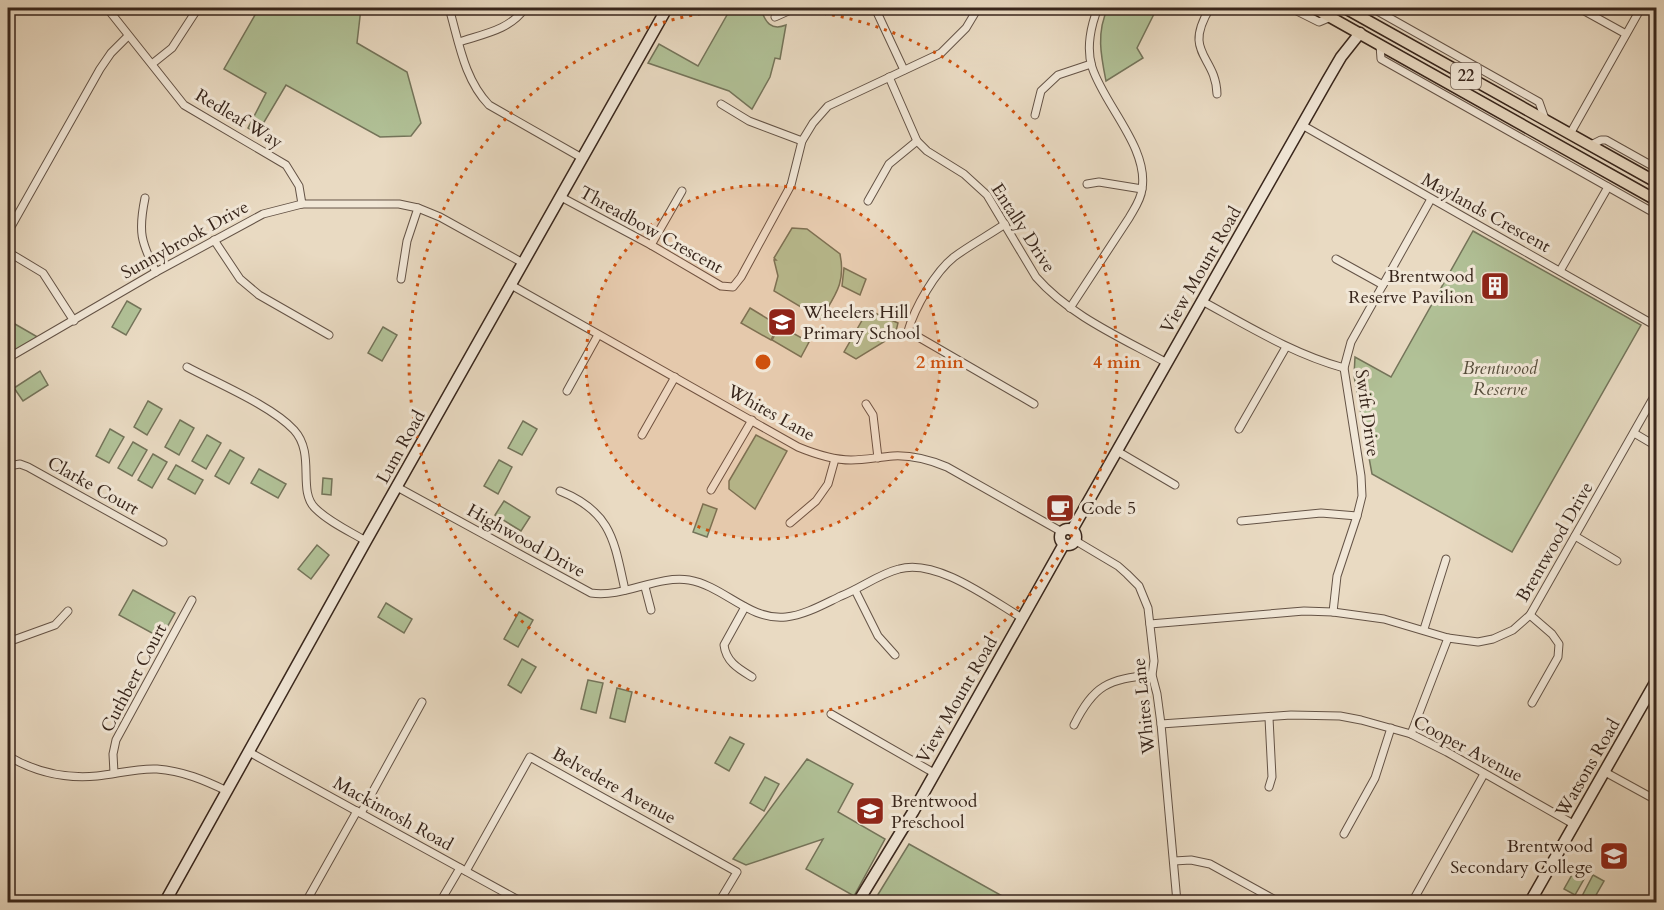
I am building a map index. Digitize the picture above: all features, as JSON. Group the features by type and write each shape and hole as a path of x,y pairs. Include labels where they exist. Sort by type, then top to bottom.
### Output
{"main road":[{"name":"22","path":"1314,8 1656,200"},
{"name":"22","path":"1345,8 1656,182"},
{"path":"1360,33 1362,18"},
{"path":"1562,148 1570,134"}],"street":[{"name":"Redleaf Way","path":"107,8 184,105 286,165 299,186 302,204"},
{"path":"152,64 172,48 198,8"},
{"path":"448,8 465,68 480,96 489,105 582,158"},
{"path":"459,42 504,27 520,15 525,8"},
{"name":"Lum Road","path":"165,903 667,8"},
{"path":"775,17 795,8"},
{"path":"874,8 904,70"},
{"name":"Threadbow Crescent","path":"561,197 651,245 721,286 733,286 741,277 791,185 802,141 813,123 828,106 941,52 966,28 978,8"},
{"path":"1070,308 1129,218 1138,203 1142,189 1142,167 1131,142 1102,92 1091,64 1092,27 1098,8"},
{"path":"1210,8 1199,31 1199,44 1217,85 1217,94"},
{"path":"1292,8 1318,22 1330,17"},
{"path":"1372,8 1539,102 1545,120"},
{"path":"1579,8 1626,34"},
{"path":"1570,134 1641,8"},
{"name":"View Mount Road","path":"1341,57 1347,35 1344,25"},
{"name":"View Mount Road","path":"858,903 894,845 1064,544 1060,538 1070,534 1341,57 1360,33"},
{"path":"1410,44 1416,33"},
{"path":"8,232 100,69 111,53 128,36"},
{"path":"1380,45 1381,58 1656,214"},
{"path":"1035,115 1041,92 1058,75 1091,64"},
{"name":"Entally Drive","path":"889,77 917,141 927,151 976,184 987,195 1036,277 1055,297 1070,308 1167,363"},
{"path":"721,104 749,121 802,141"},
{"name":"Maylands Crescent","path":"1302,125 1656,326"},
{"path":"1591,146 1601,140 1606,140 1656,168"},
{"path":"868,201 889,164 917,141"},
{"path":"1086,184 1099,182 1142,189"},
{"path":"1560,271 1608,188"},
{"path":"651,245 682,191"},
{"path":"145,198 140,231 144,249 156,272"},
{"name":"Swift Drive","path":"1333,612 1339,568 1358,516 1362,496 1344,368 1351,342 1431,199"},
{"name":"Sunnybrook Drive","path":"8,358 156,272 263,214 302,204 399,204 417,208 440,217 523,263"},
{"path":"401,279 407,241 417,208"},
{"path":"1005,224 954,257 945,266 931,284 908,331 1034,404"},
{"path":"214,240 240,279 259,295 329,335"},
{"path":"8,252 43,273 74,321"},
{"path":"1336,259 1383,285"},
{"name":"Whites Lane","path":"511,285 813,454 835,459 910,457 935,462 1070,534 1118,566 1139,586 1145,596 1150,624 1155,661 1152,675 1161,724 1177,903"},
{"path":"1202,301 1286,347 1316,360 1344,368"},
{"path":"567,390 598,335"},
{"path":"1239,429 1286,347"},
{"path":"187,367 265,407 294,430 304,446 308,495 314,507 366,541"},
{"path":"642,435 675,377"},
{"name":"Brentwood Drive","path":"1150,624 1304,611 1374,617 1424,629 1448,638 1478,642 1493,639 1513,630 1530,615 1656,393"},
{"path":"866,404 873,416 878,458"},
{"path":"711,490 752,420"},
{"path":"1634,433 1656,447"},
{"path":"1117,451 1175,485"},
{"path":"790,522 816,501 828,484 835,459"},
{"name":"Clarke Court","path":"8,466 20,464 28,467 163,542"},
{"name":"Highwood Drive","path":"398,487 591,593 601,595 671,580 689,580 707,585 758,613 784,617 797,615 855,590 888,572 911,566 925,567 951,577 1022,618"},
{"path":"560,491 572,496 598,514 613,536 625,590"},
{"path":"1242,521 1321,513 1358,516"},
{"path":"1575,536 1617,561"},
{"path":"1424,629 1446,559"},
{"path":"645,587 651,610"},
{"path":"855,590 878,636 895,656"},
{"name":"Cuthbert Court","path":"114,773 113,754 116,740 192,600"},
{"path":"745,607 724,645 729,661 752,677"},
{"path":"8,642 55,625 68,611"},
{"path":"1530,615 1552,634 1559,644 1558,657 1532,703"},
{"path":"1411,734 1448,638"},
{"path":"1074,725 1084,704 1102,687 1126,678 1152,675"},
{"name":"Watsons Road","path":"1530,903 1656,681"},
{"path":"307,900 422,702"},
{"path":"831,714 934,773"},
{"name":"Cooper Avenue","path":"1161,724 1291,715 1340,716 1391,728 1411,734 1447,752 1575,825"},
{"path":"1269,718 1272,777 1269,787"},
{"path":"1344,834 1375,778 1391,728"},
{"name":"Mackintosh Road","path":"249,752 522,903"},
{"path":"8,756 26,766 48,773 73,777 156,769 185,773 227,791"},
{"name":"Belvedere Avenue","path":"463,869 530,757 736,872 719,903"},
{"path":"1605,772 1656,800"},
{"path":"1409,903 1415,897 1485,774"},
{"path":"1174,861 1191,860 1210,864 1279,903"},
{"path":"440,903 463,869"}],"green space":[{"path":"259,8 361,8 357,43 407,72 421,123 411,136 380,137 286,85 257,134 248,128 266,93 224,69"},
{"path":"731,8 758,8 761,9 769,24 776,27 786,25 780,59 775,58 770,77 752,109 729,91 648,63 659,44 698,66"},
{"path":"1108,8 1157,8 1137,48 1143,58 1106,81 1101,53 1101,35"},
{"path":"792,228 807,229 840,254 842,273 838,288 821,319 774,291 778,276 774,258"},
{"name":"Brentwood Reserve","path":"1473,231 1641,325 1512,552 1372,474 1354,376 1355,357 1391,377"},
{"path":"844,268 866,279 860,295 842,286"},
{"path":"127,301 141,309 126,335 112,327"},
{"path":"750,308 778,325 771,340 741,323"},
{"path":"868,310 898,323 895,335 856,359 844,352"},
{"path":"8,320 41,339 8,357"},
{"path":"780,326 809,342 801,357 772,340"},
{"path":"383,327 397,335 382,361 368,353"},
{"path":"40,371 48,385 23,401 14,388"},
{"path":"148,401 162,409 147,435 134,427"},
{"path":"180,420 194,428 179,455 165,447"},
{"path":"523,421 537,429 522,455 508,448"},
{"path":"110,429 124,437 109,463 96,456"},
{"path":"207,435 221,443 206,469 192,461"},
{"path":"756,435 787,451 755,509 729,489 729,481"},
{"path":"133,442 147,450 132,476 118,468"},
{"path":"230,450 244,458 229,484 215,476"},
{"path":"153,454 167,462 152,488 138,480"},
{"path":"499,460 512,467 498,494 484,486"},
{"path":"176,465 203,480 195,494 168,479"},
{"path":"259,469 286,484 278,498 251,483"},
{"path":"323,478 332,479 331,495 322,494"},
{"path":"504,501 530,517 521,531 495,515"},
{"path":"703,504 717,509 707,537 693,532"},
{"path":"317,545 329,555 311,579 298,569"},
{"path":"133,590 175,613 161,638 119,615"},
{"path":"386,603 412,619 404,633 378,617"},
{"path":"519,612 533,620 518,647 504,639"},
{"path":"522,659 536,667 521,693 508,685"},
{"path":"588,680 603,683 596,713 581,709"},
{"path":"617,688 632,692 625,722 610,718"},
{"path":"730,737 744,744 729,771 715,763"},
{"path":"807,759 853,784 838,812 885,839 854,896 806,869 823,839 746,865 733,859"},
{"path":"765,777 779,784 764,811 750,803"},
{"path":"909,844 1013,902 874,901"},
{"path":"1577,866 1588,872 1575,895 1564,889"},
{"path":"1593,875 1604,881 1592,902 1581,898"}],"place":[{"name":"Brentwood Reserve Pavilion","path":"1495,286"},
{"name":"Wheelers Hill Primary School","path":"782,322"},
{"name":"Code 5","path":"1060,508"},
{"name":"Brentwood Preschool","path":"870,811"},
{"name":"Brentwood Secondary College","path":"1614,856"}]}
